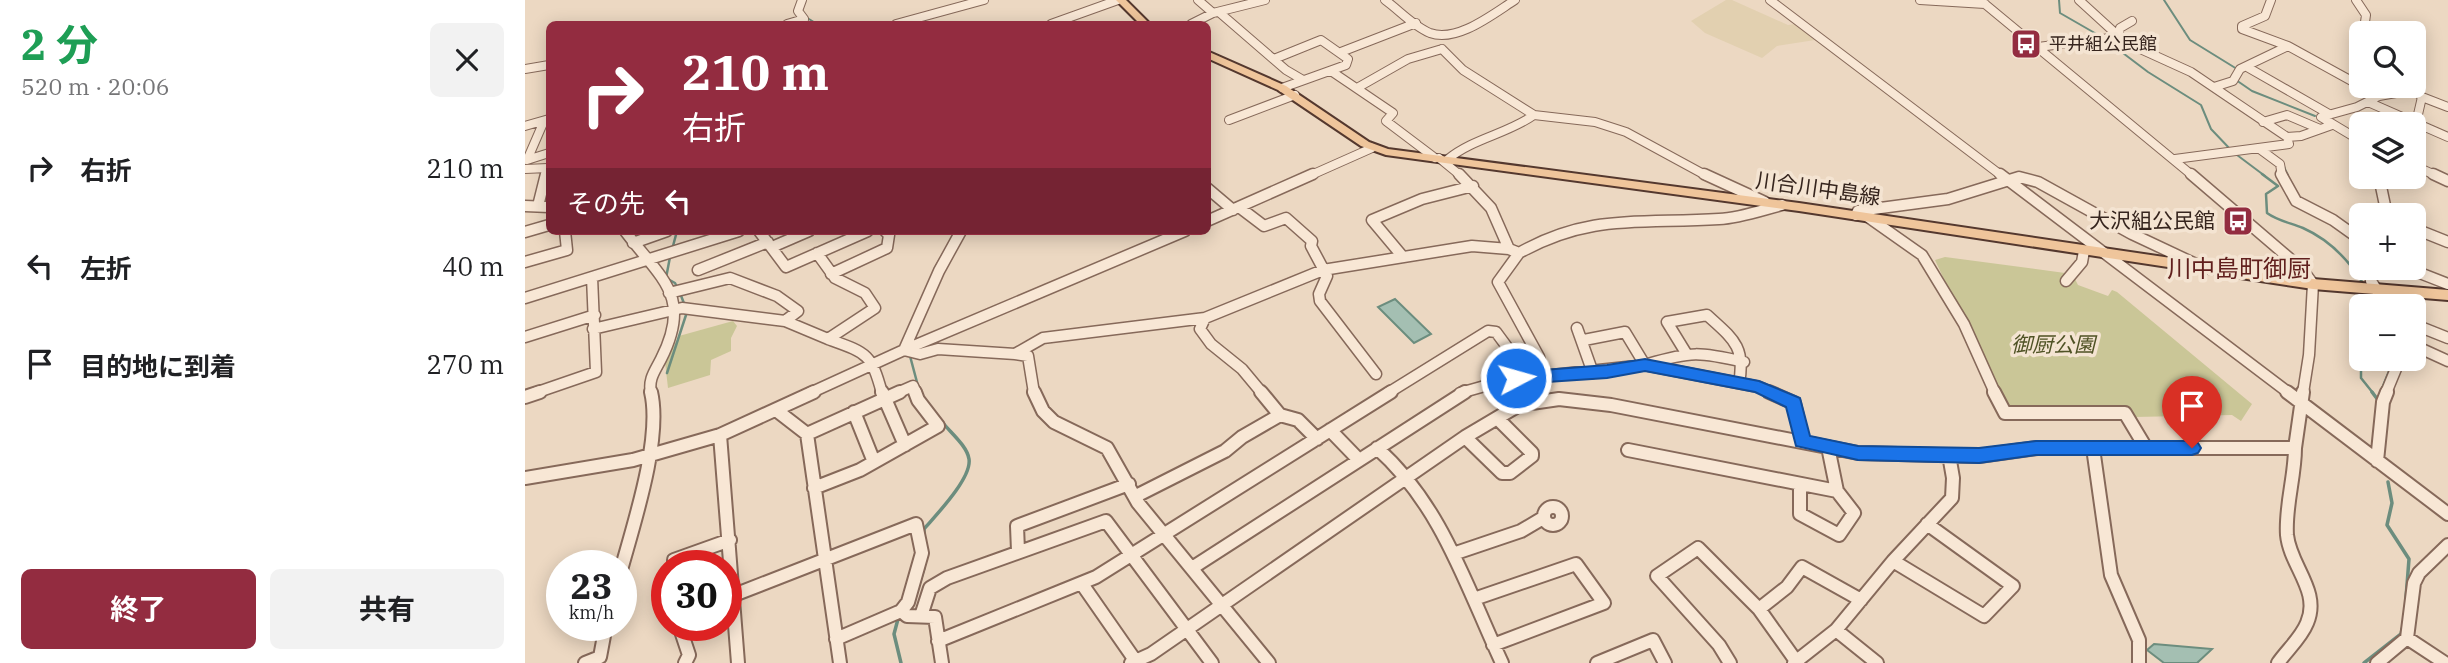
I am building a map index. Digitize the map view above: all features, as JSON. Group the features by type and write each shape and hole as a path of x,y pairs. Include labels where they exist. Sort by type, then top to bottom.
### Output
{"main road":[{"path":"1120,0 1142,21"},
{"name":"川合川中島線","path":"1211,56 1295,95 1372,148 1862,216 2313,284 2448,295"}],"street":[{"path":"797,21 804,19 797,11 802,0"},
{"path":"907,21 984,0"},
{"path":"1060,21 1120,0"},
{"path":"1198,0 1286,70 1303,80"},
{"path":"1198,21 1216,13 1265,0"},
{"path":"1385,0 1430,33 1445,36 1471,25 1515,0"},
{"path":"1770,0 2448,514"},
{"path":"1920,0 1982,2 2175,159 2302,269 2313,284 2309,355 2300,402 2295,448 2296,467 2286,536 2294,560 2306,582 2312,608 2307,625 2278,663"},
{"path":"2079,0 2118,37 2214,87 2287,137 2289,144 2261,150 2175,159"},
{"path":"2271,0 2265,16 2242,26 2242,29 2288,46 2349,80"},
{"path":"2356,0 2366,15 2365,21"},
{"path":"2118,37 2120,27 2132,21"},
{"path":"1342,52 1416,23"},
{"path":"1357,88 1406,58 1442,49 1446,44 1445,36"},
{"path":"2038,47 2118,37"},
{"path":"1274,59 1321,40 1342,52 1348,59 1346,65 1282,88"},
{"path":"2214,87 2233,81 2238,71 2288,46"},
{"path":"1442,49 1462,70 1534,115 1595,122 1626,132 1707,176 1767,203"},
{"path":"525,69 546,66"},
{"path":"2248,67 2329,114"},
{"path":"1331,71 1393,113 1386,121 1441,159 1473,186 1497,214 1514,251"},
{"path":"1229,120 1295,95"},
{"path":"2349,134 2321,117 2375,98"},
{"path":"2425,98 2447,106"},
{"path":"2368,102 2391,112"},
{"path":"1441,159 1488,136 1517,126 1534,115"},
{"path":"2263,122 2287,115 2320,130"},
{"path":"525,126 546,120"},
{"path":"526,164 546,122"},
{"path":"2287,137 2332,125"},
{"path":"2426,127 2448,137"},
{"path":"1211,219 1372,148"},
{"path":"2261,150 2280,164 2282,178 2296,201 2349,231"},
{"path":"526,164 546,154"},
{"path":"526,164 546,168"},
{"path":"2426,171 2448,181"},
{"path":"2146,448 2125,413 2005,413 1980,365 1963,324 1922,255 1858,211 1948,199 2019,177 2038,182 2132,234 2204,268"},
{"path":"1403,257 1372,220 1422,199 1473,186"},
{"path":"525,206 544,207 546,188"},
{"path":"1211,191 1264,226 1286,218 1312,241 1311,246 1327,281 1319,294 1320,300 1376,374"},
{"path":"1015,354 1043,338 1205,318 1323,270 1472,246 1514,251 1578,227 1612,222 1722,219 1782,205"},
{"path":"525,232 546,227"},
{"path":"2426,233 2448,242"},
{"path":"525,262 567,250 565,235"},
{"path":"627,550 641,499 648,456 655,396 649,383 668,342 676,309 669,293 628,235"},
{"path":"633,243 656,235"},
{"path":"762,235 786,267 858,235"},
{"path":"703,285 697,266 797,235"},
{"path":"831,274 887,248 889,235"},
{"path":"904,350 939,271 959,235"},
{"path":"525,478 648,456 720,435 904,350 1176,235"},
{"path":"525,298 705,236"},
{"path":"1514,251 1498,282 1539,357 1542,375"},
{"path":"2066,281 2082,262 2084,251"},
{"path":"817,253 831,274 865,293 876,308 828,338"},
{"path":"2426,275 2448,284"},
{"path":"525,397 596,372 592,277"},
{"path":"669,293 730,278 777,296 798,312 785,321"},
{"path":"2371,280 2379,294"},
{"path":"593,329 676,309 785,321 858,350 874,365 884,399 905,445"},
{"path":"1686,353 1667,322 1704,314 1740,347 1744,362 1739,383"},
{"path":"525,337 595,315"},
{"path":"1205,318 1200,329 1203,335 1242,369 1280,415 1298,420 1317,439"},
{"path":"1577,328 1584,340 1593,373"},
{"path":"2426,329 2448,338"},
{"path":"938,641 1082,584 1488,331 1496,332 1510,351 1516,378"},
{"path":"1584,340 1625,332 1645,365 1759,387 1794,403 1803,442"},
{"path":"904,350 920,354 938,349 1028,356 1034,396 1043,411 1054,422 1107,448 1136,496 1163,533 1269,663"},
{"path":"2426,351 2448,361"},
{"path":"1192,569 1461,393 1477,386 1516,378 1593,373 1645,365 1686,353 1709,354 1744,362"},
{"path":"2377,461 2383,402 2395,371"},
{"path":"807,434 913,386 918,400 938,426 874,462 814,488"},
{"path":"1082,584 1135,662 1188,629 1497,418 1519,405 1559,398 1611,405 1858,453 1979,456 2036,448 2295,448"},
{"path":"776,410 807,434 840,663"},
{"path":"854,412 874,462"},
{"path":"1136,496 1225,451 1242,437 1280,415"},
{"path":"1465,438 1502,473 1510,473 1532,456 1532,453 1497,418"},
{"path":"1330,430 1359,460"},
{"path":"720,435 731,550"},
{"path":"1377,447 1408,478 1426,503 1453,554 1502,663"},
{"path":"1800,484 1800,514 1839,535 1854,513 1837,491 1828,447"},
{"path":"2093,448 2111,576 2139,640 2139,663"},
{"path":"1628,450 1837,491"},
{"path":"1730,663 1719,645 1657,576 1698,548 1759,609 1795,662 1836,630 1893,561 1952,498 1953,478 1949,455"},
{"path":"1018,551 1017,526 1129,484"},
{"path":"1453,554 1521,531 1543,518"},
{"path":"910,614 930,588 947,578 1106,522 1212,663"},
{"path":"742,592 916,524 922,553 908,602 910,614"},
{"path":"1893,561 1984,616 2013,586 1927,524"},
{"path":"701,550 730,540"},
{"path":"2377,663 2407,638 2414,583 2419,573 2448,545"},
{"path":"1473,599 1576,564 1604,603 1493,645"},
{"path":"1759,609 1787,587 1802,567 1861,600"},
{"path":"836,639 910,614 935,617 942,663"},
{"path":"1836,630 1877,663"},
{"path":"2407,638 2445,663"},
{"path":"1597,663 1653,640 1665,663"},
{"path":"585,663 600,657 603,641"},
{"path":"684,641 689,655 685,663"},
{"path":"737,641 738,663"}],"shaded area":[{"path":"1726,0 1732,0 1788,25 1795,24 1815,40 1777,46 1762,58 1705,33 1691,21"},
{"path":"1395,299 1431,334 1414,343 1378,307"},
{"path":"2154,644 2212,649 2197,663 2164,663 2147,650"}],"green space":[{"name":"御厨公園","path":"1945,257 2065,273 2074,277 2078,285 2108,296 2112,290 2117,292 2252,404 2241,421 2232,415 2134,417 2011,410 1935,260"},
{"path":"733,321 737,326 731,338 731,351 711,360 710,375 668,388 665,362 679,336"}],"waterway":[{"path":"2059,0 2060,13 2100,36"},
{"path":"2164,0 2190,40 2237,69"},
{"path":"2107,41 2148,72 2201,105 2211,129 2231,150"},
{"path":"2236,80 2252,91 2315,116"},
{"path":"2237,155 2265,176"},
{"path":"2283,164 2288,176"},
{"path":"2262,174 2278,186 2266,194 2267,213 2322,238 2345,259 2364,285"},
{"path":"673,246 676,235"},
{"path":"935,268 946,249"},
{"path":"670,257 666,278 675,283 678,289"},
{"path":"680,293 685,306"},
{"path":"667,373 686,315 684,310"},
{"path":"910,356 918,386"},
{"path":"2361,371 2361,378 2373,393"},
{"path":"2381,391 2389,371"},
{"path":"2372,392 2378,400"},
{"path":"924,534 924,529 959,486 968,467 969,459 965,449 943,423"},
{"path":"2388,482 2392,503 2387,525 2409,559 2406,598"},
{"path":"913,604 924,568"},
{"path":"898,619 894,634 901,663"},
{"path":"2364,663 2401,634 2402,629"}],"place":[{"name":"平井組公民館","path":"2026,44"},
{"name":"大沢組公民館","path":"2238,221"}],"district":[{"name":"川中島町御厨","path":"2239,269"}],"route":[{"path":"1516,378 1607,372 1645,365 1716,377 1759,387 1794,403 1803,442 1858,453 1979,456 2036,448 2192,448"}]}
